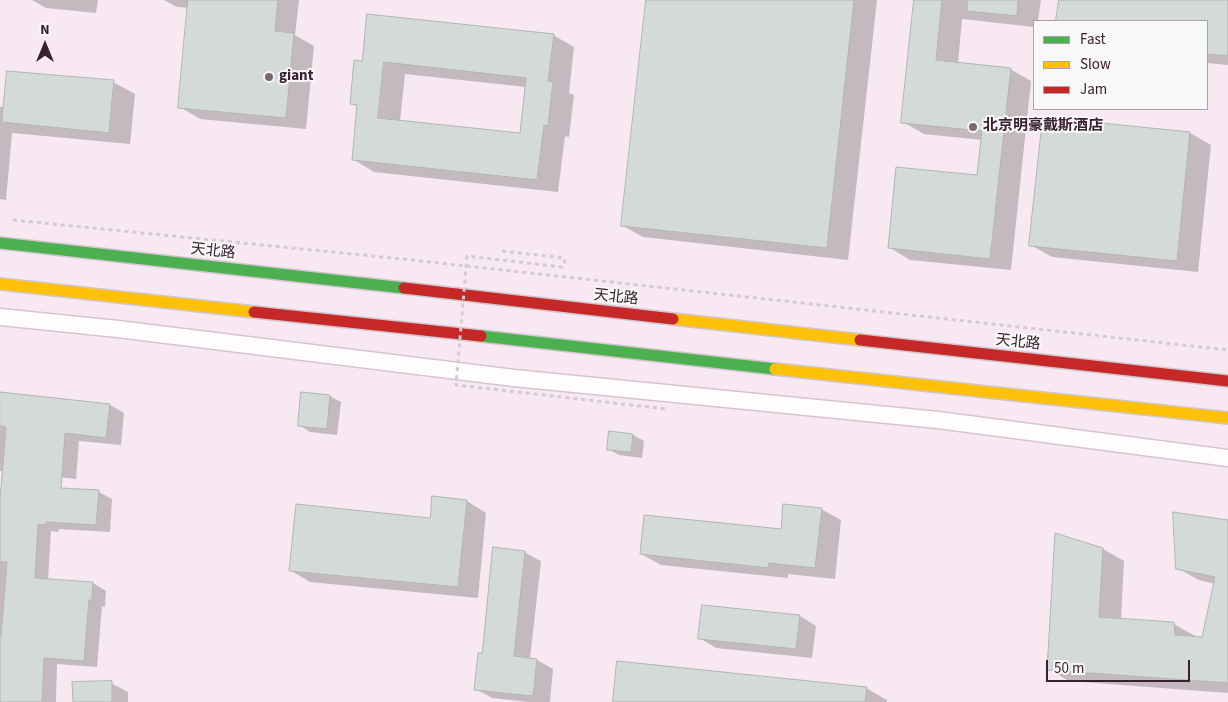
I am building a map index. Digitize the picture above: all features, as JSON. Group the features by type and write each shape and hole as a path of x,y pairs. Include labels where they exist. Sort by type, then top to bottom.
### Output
{"main road":[{"name":"天北路","path":"0,244 1228,381"},
{"path":"0,284 1228,418"}],"street":[{"path":"0,317 118,329 514,378 938,420 1228,458"}],"path":[{"path":"10,219 422,261 1228,350"},
{"path":"502,251 564,258 565,264 562,267 468,256 456,385 666,410"}],"building":[{"path":"188,0 278,0 275,31 294,33 286,118 178,108"},
{"path":"646,0 854,0 827,248 621,226"},
{"name":"北京明豪戴斯酒店","path":"914,0 942,0 936,60 1011,68 990,259 888,248 896,167 977,175 982,131 901,123"},
{"path":"968,0 1018,0 1017,16 967,11"},
{"path":"1059,0 1228,0 1228,56 1208,54 1208,20 1056,20"},
{"path":"367,14 554,34 548,81 553,82 548,126 544,125 537,180 352,160 357,105 350,104 354,60 362,61","holes":["384,62 526,78 520,133 378,118"]},
{"path":"7,71 114,80 109,133 2,122"},
{"path":"1043,117 1190,132 1177,261 1029,246"},
{"path":"0,392 110,404 106,438 65,433 61,488 99,490 96,525 46,522 45,525 38,524 35,578 93,582 92,600 89,600 84,661 44,658 42,702 0,702 0,636 7,562 0,562 0,500 6,427 0,426"},
{"path":"301,392 330,395 327,429 298,426"},
{"path":"609,431 633,434 631,452 607,450"},
{"path":"432,496 467,500 458,587 289,571 296,504 430,518"},
{"path":"783,504 822,508 815,568 769,563 768,568 640,554 644,515 781,529"},
{"path":"1173,512 1228,520 1228,683 1047,670 1055,533 1103,548 1099,617 1174,622 1175,635 1202,637 1215,577 1176,569"},
{"path":"493,547 525,551 514,656 537,659 533,696 474,690 478,653 482,653"},
{"path":"702,605 800,615 796,649 698,639"},
{"path":"617,661 867,687 865,702 613,702"},
{"path":"112,681 112,702 73,702 72,682"}],"traffic: fast":[{"path":"0,243 404,288"},
{"path":"481,336 775,369"}],"traffic: slow":[{"path":"0,284 254,312"},
{"path":"673,319 860,340"},
{"path":"775,369 1228,418"}],"traffic: jam":[{"path":"404,288 673,319"},
{"path":"254,312 481,336"},
{"path":"860,340 1228,381"}],"place":[{"name":"giant","path":"269,77"},
{"name":"北京明豪戴斯酒店","path":"973,127"}]}
